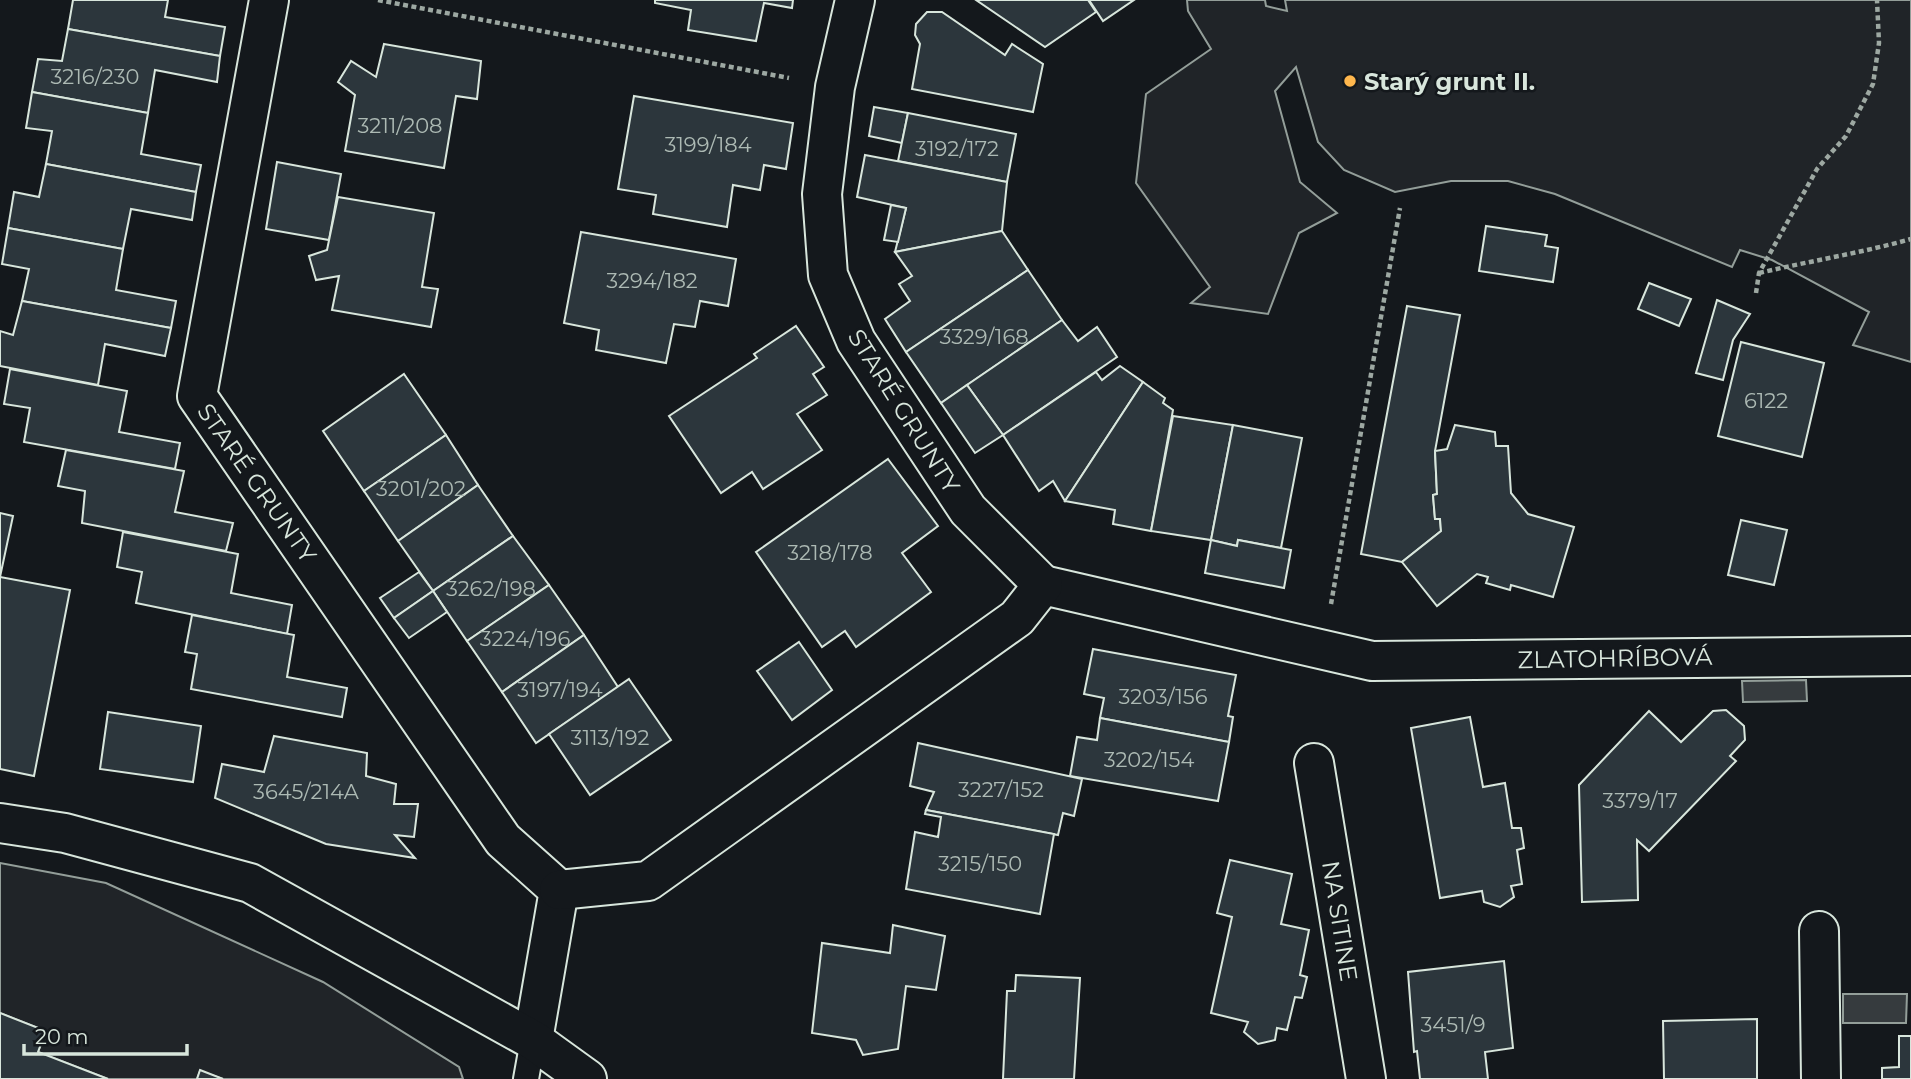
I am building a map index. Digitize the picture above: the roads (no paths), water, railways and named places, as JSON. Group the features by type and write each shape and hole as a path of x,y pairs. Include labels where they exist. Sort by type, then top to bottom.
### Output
{"street":[{"name":"STARÉ GRUNTY","path":"269,0 197,396 503,840 559,890"},
{"name":"STARÉ GRUNTY","path":"855,0 835,87 822,194 828,275 856,341 968,510 1043,585"},
{"path":"533,1040 559,890 648,881 1017,618 1043,585"},
{"name":"ZLATOHRÍBOVÁ","path":"1043,585 1372,662 1911,656"},
{"name":"NA SITINE","path":"1314,763 1366,1079"},
{"path":"0,823 65,833 250,883 533,1040 587,1079"},
{"path":"1819,931 1821,1079"}],"lane":[{"path":"526,1079 533,1040"}],"place":[{"name":"Starý grunt II.","path":"1350,81"}]}
